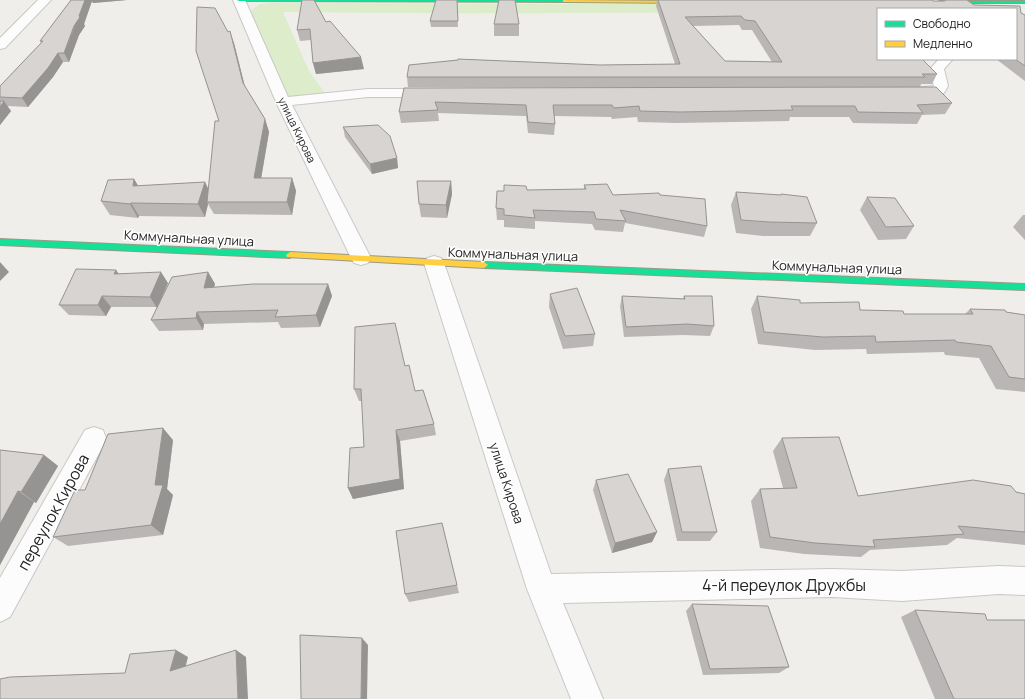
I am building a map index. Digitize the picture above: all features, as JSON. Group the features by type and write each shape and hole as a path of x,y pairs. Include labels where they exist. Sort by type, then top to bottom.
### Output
{"street":[{"path":"0,45 45,0"},
{"path":"239,0 691,2"},
{"name":"улица Кирова","path":"239,0 283,102 361,258"},
{"path":"933,5 996,1 1025,2"},
{"path":"996,1 1006,8"},
{"path":"894,92 939,90 941,86 937,69 945,60"},
{"path":"283,102 368,93 444,93"},
{"name":"Коммунальная улица","path":"0,242 361,258 434,264 1025,287"},
{"name":"улица Кирова","path":"434,264 542,589 587,699"},
{"name":"переулок Кирова","path":"0,607 94,438"},
{"name":"4-й переулок Дружбы","path":"542,589 832,583 902,586 999,580 1025,581"}],"green space":[{"path":"260,4 894,5 877,9 655,13 283,12 309,71 325,93 297,98 286,96 251,12 251,10"}],"building":[{"path":"71,0 85,0 79,16 80,17 74,26 64,53 58,53 48,68 22,98 0,97 0,86 43,41 40,41"},
{"path":"302,0 314,0 326,22 330,21 361,57 313,63 310,29 297,30"},
{"path":"436,0 457,0 458,21 430,21"},
{"path":"499,0 515,0 519,24 494,24"},
{"path":"658,0 967,0 974,5 1020,6 1021,13 1025,15 1025,66 1016,60 1017,8 877,8 877,60 923,60 937,74 922,74 925,77 407,77 409,65 458,59 600,65 680,64","holes":["741,16 745,20 755,21 782,62 725,61 685,17"]},
{"path":"197,7 215,8 228,32 230,31 243,83 265,119 254,178 292,178 287,202 207,202 215,121 219,121 196,51"},
{"path":"936,87 952,103 917,105 923,113 858,112 855,106 791,106 793,110 680,112 640,111 639,106 614,108 612,105 553,105 555,124 528,122 526,105 435,102 438,110 399,112 404,88"},
{"path":"0,101 4,101 0,107"},
{"path":"378,125 390,136 397,158 370,164 343,127"},
{"path":"134,179 133,186 205,182 198,204 130,204 101,201 108,180"},
{"path":"417,181 451,181 446,205 419,204"},
{"path":"607,184 613,195 659,193 660,195 705,199 707,226 620,210 626,221 596,219 594,212 533,210 535,218 504,215 504,209 496,208 497,191 504,191 504,185 526,186 527,190 586,189 584,185"},
{"path":"736,192 807,197 817,223 741,220"},
{"path":"867,197 895,198 914,226 886,227"},
{"path":"76,269 116,270 114,274 161,272 150,297 102,296 98,305 59,305"},
{"path":"208,272 204,288 253,284 328,284 316,315 275,317 278,310 197,312 196,318 151,320 172,277"},
{"path":"577,288 595,334 565,336 550,294"},
{"path":"622,296 685,299 684,296 712,296 714,326 687,324 626,327"},
{"path":"757,296 800,300 800,303 859,302 860,310 903,311 904,314 973,314 970,309 1005,310 1006,312 1025,315 1025,379 1009,377 991,346 956,342 955,340 876,342 875,336 823,337 764,332"},
{"path":"395,323 405,366 409,365 415,391 423,390 434,424 396,430 400,479 348,488 350,448 364,447 361,389 354,389 355,327"},
{"path":"163,428 155,485 163,485 151,525 53,537 75,490 85,490 108,434"},
{"path":"839,437 858,496 973,480 1011,486 1016,492 1025,494 1025,532 958,526 964,534 873,540 875,547 815,543 770,537 760,489 797,488 782,438"},
{"path":"0,450 44,455 21,492 18,491 0,524"},
{"path":"701,466 717,532 682,532 668,469"},
{"path":"628,474 657,532 615,543 596,480"},
{"path":"442,523 457,585 405,594 396,531"},
{"path":"692,604 768,606 789,667 710,669"},
{"path":"915,610 985,614 987,620 1025,620 1025,699 954,699"},
{"path":"300,635 362,638 361,699 301,699"},
{"path":"176,650 170,671 236,650 238,699 0,699 0,679 10,677 125,673 130,654"}],"traffic: fast":[{"path":"239,0 565,1"},
{"path":"940,2 1025,2"},
{"path":"0,242 290,255"},
{"path":"484,265 1025,287"}],"traffic: slow":[{"path":"565,1 685,2"},
{"path":"290,255 484,265"}]}
